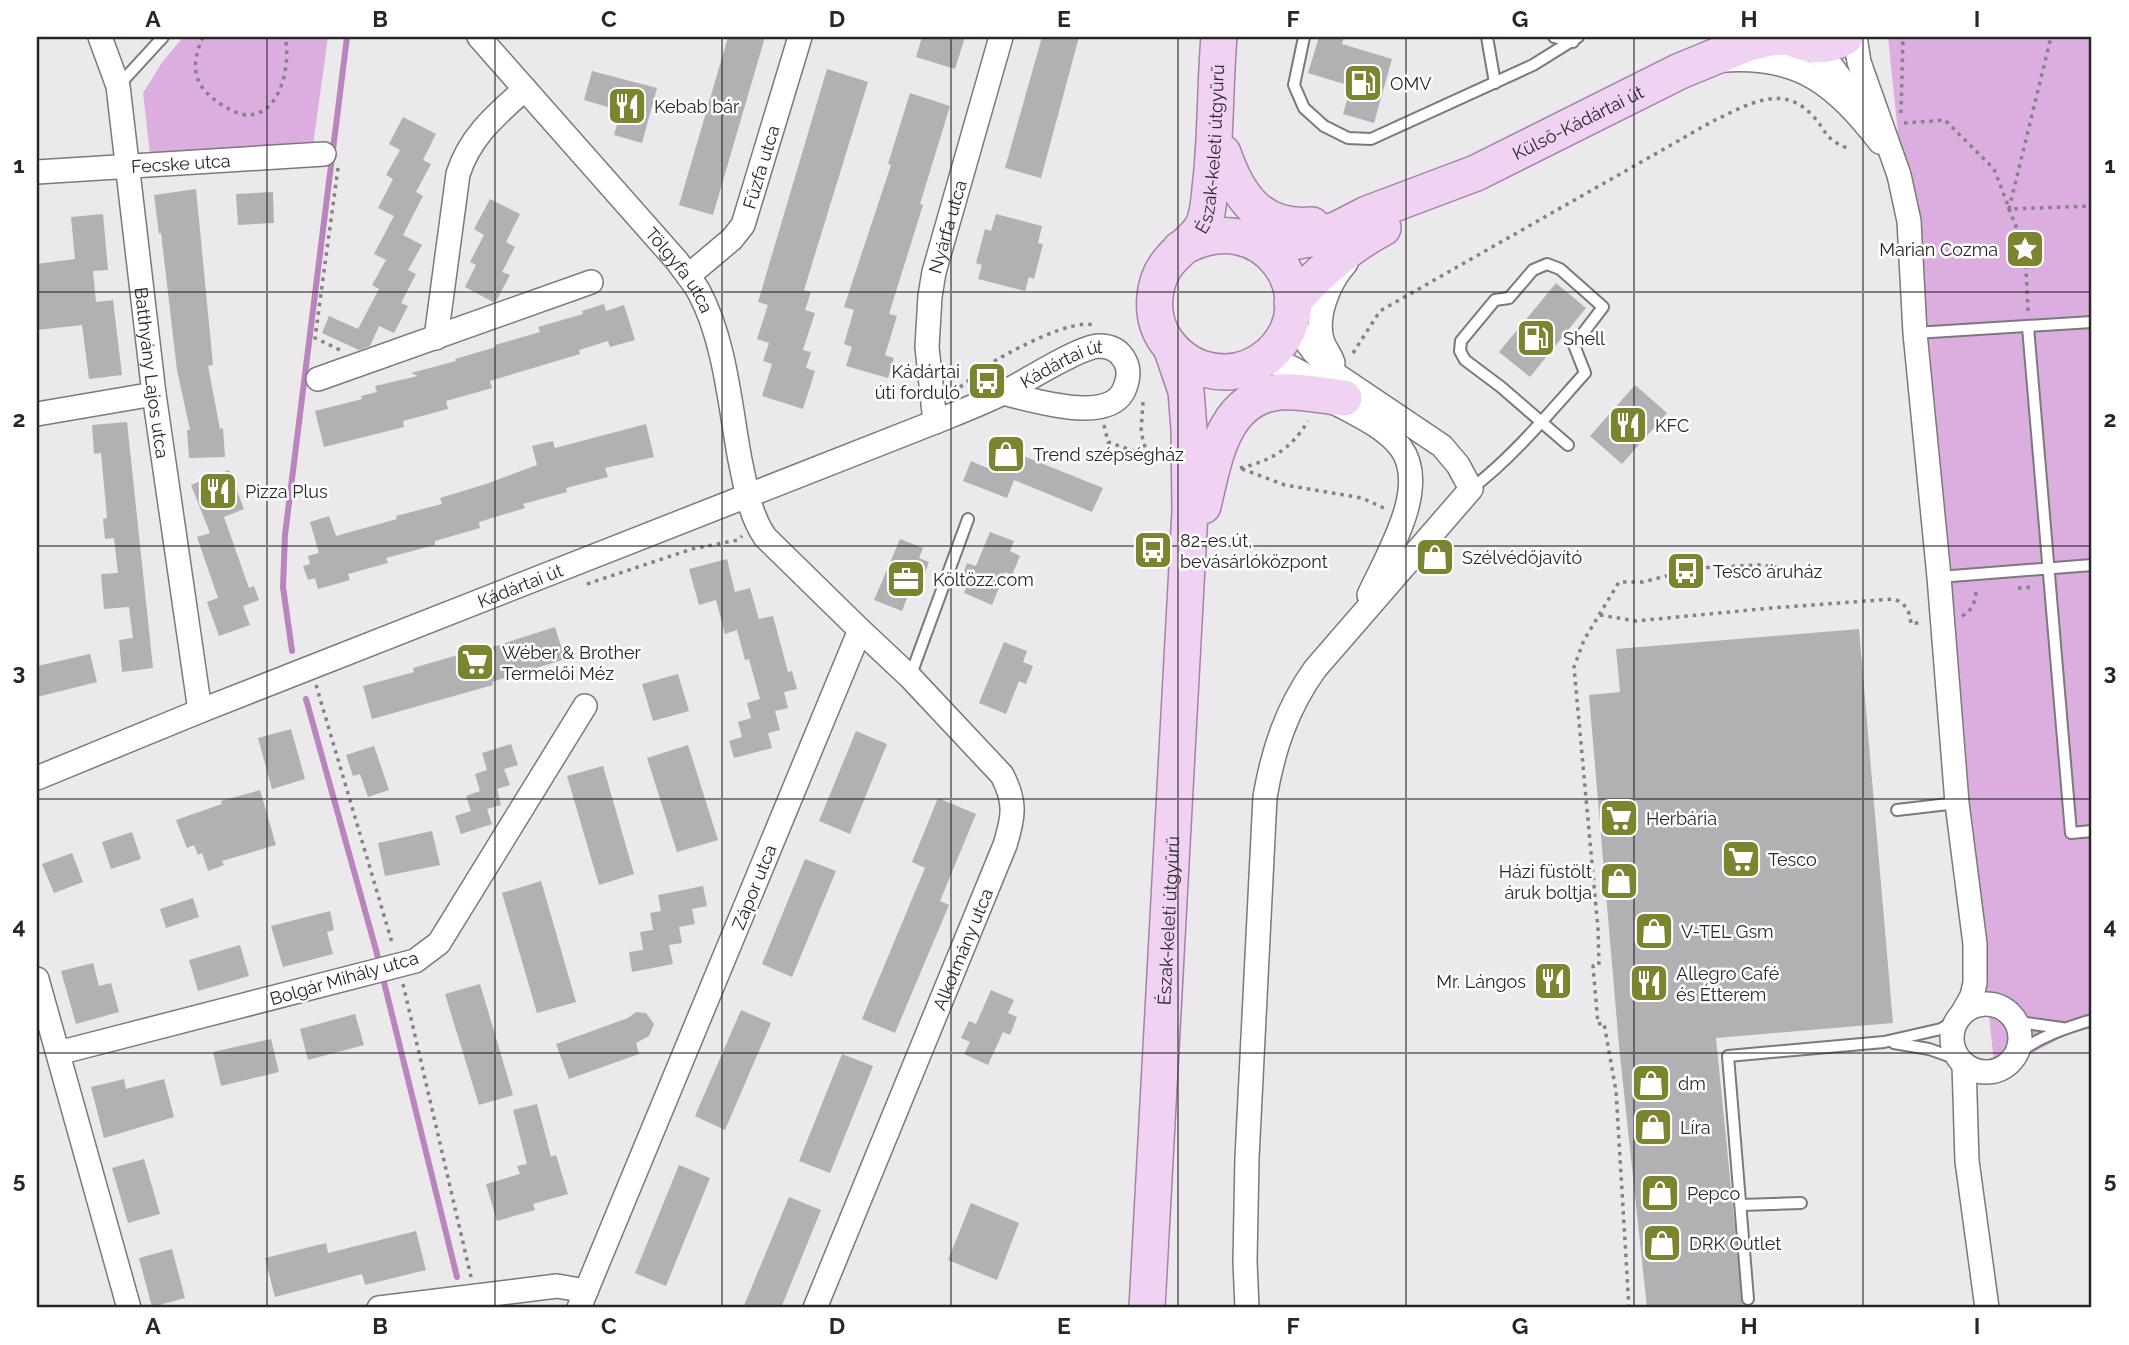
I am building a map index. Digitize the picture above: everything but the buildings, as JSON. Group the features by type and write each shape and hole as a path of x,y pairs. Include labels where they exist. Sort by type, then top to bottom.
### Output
{"main road":[{"path":"1213,37 1205,82 1197,179 1169,260 1156,288 1156,321 1172,349 1199,368 1232,372 1256,364"},
{"name":"Észak-keleti útgyűrű","path":"1178,235 1202,228 1208,200 1219,37"},
{"name":"Észak-keleti útgyűrű","path":"1225,37 1223,181 1231,215 1246,239"},
{"name":"Külső-Kádártai út","path":"1688,68 1733,37"},
{"name":"Külső-Kádártai út","path":"1365,226 1460,185 1476,173 1688,68 1746,44 1769,38 1795,39 1819,46 1845,37"},
{"path":"1223,153 1234,182 1243,196 1255,209 1281,224 1365,226"},
{"path":"1189,530 1177,501 1174,401 1162,367 1146,338 1138,305 1146,270 1178,235 1224,234 1287,243 1310,239 1338,229 1365,226"},
{"path":"1189,530 1206,430 1226,390 1275,349 1285,335 1292,312 1312,280 1365,226"},
{"path":"1246,239 1267,249 1286,274 1292,312"},
{"path":"1172,349 1186,391 1189,429 1189,530"},
{"path":"1189,530 1203,508 1221,439 1239,410 1259,396 1279,392 1335,390"},
{"name":"Észak-keleti útgyűrű","path":"1147,1308 1189,530"},
{"path":"1132,1308 1151,1256"},
{"path":"1151,1256 1158,1308"}],"street":[{"name":"Batthyány Lajos utca","path":"100,37 118,86 154,394 200,711"},
{"name":"Tölgyfa utca","path":"479,37 688,276 710,316 718,345 747,497"},
{"name":"Fűzfa utca","path":"688,276 732,239 743,226 800,37"},
{"name":"Nyárfa utca","path":"935,422 927,347 934,272 1001,37"},
{"path":"1856,37 1865,80 1899,175 1909,221 1915,333 1940,577 1957,803 1975,944 1975,983 1972,996 1959,1016 1951,1041 1954,1052 1962,1062 1978,1071 1989,1072 2008,1062"},
{"path":"1795,39 1826,58 1842,78 1899,175"},
{"path":"1688,68 1742,59 1777,62 1811,75 1837,92 1884,147"},
{"path":"436,338 458,174 464,156 489,121 525,89"},
{"name":"Fecske utca","path":"37,172 129,166 331,161"},
{"path":"1335,390 1322,341 1324,304 1332,281 1344,265 1359,252 1365,226"},
{"path":"318,379 591,282"},
{"path":"1292,312 1335,390 1401,448 1412,474 1412,488 1403,517 1358,617"},
{"name":"Kádártai út","path":"37,778 200,711 935,422 1002,393 1083,351 1098,346 1112,348 1122,354 1128,366 1128,381 1122,394 1112,403 1099,408 1079,409 1002,393"},
{"path":"1247,1308 1247,1157 1265,797 1271,763 1281,730 1315,669 1471,489 1458,465 1442,446 1385,410 1330,388 1290,367 1256,364"},
{"path":"37,414 154,394"},
{"path":"747,497 755,523 765,537 860,630"},
{"name":"Alkotmány utca","path":"816,1308 1005,845 1014,807 1002,775 910,677 860,630"},
{"name":"Zápor utca","path":"583,1300 860,630"},
{"name":"Bolgár Mihály utca","path":"58,1053 415,961 439,943 585,706"},
{"path":"1968,1134 1978,1095 2020,1045 2020,1034 1993,994 1975,944"},
{"path":"37,979 129,1308"},
{"path":"1959,1016 1971,1006 1982,1004 1993,1004 2007,1011"},
{"path":"1962,1062 1968,1134 1967,1161 1987,1308"},
{"path":"379,1308 557,1286 583,1300"}],"lane":[{"path":"118,86 163,37"},
{"path":"1304,37 1294,85 1304,108 1324,126 1348,138 1371,139 1533,65 1576,39"},
{"path":"1487,37 1495,83"},
{"path":"1555,37 1576,39"},
{"path":"1471,489 1498,468 1540,422 1585,373 1574,345 1603,307 1560,269 1547,264 1533,270 1509,298 1495,300 1461,341 1460,351 1465,360 1501,387 1540,422 1569,445"},
{"path":"1915,333 2092,322"},
{"path":"2028,327 2071,833 2092,831"},
{"path":"910,677 968,519"},
{"path":"1940,577 2092,565"},
{"path":"1897,810 1957,803"},
{"path":"2007,1011 2026,1023 2065,1028"},
{"path":"1748,1299 1728,1056 1884,1042 1941,1029 1959,1016"},
{"path":"2008,1062 2029,1045 2065,1028 2092,1020"},
{"path":"1884,1042 1929,1049 1962,1062"},
{"path":"1741,1205 1801,1203"}],"path":[{"path":"203,37 195,65 198,82 209,96 227,108 247,115 264,110 276,96 286,75 289,53 285,37"},
{"path":"1903,37 1898,124 1945,120 1994,169 2025,248 2028,327"},
{"path":"2009,209 2051,37"},
{"path":"1403,517 1362,498 1285,485 1240,468 1262,462 1286,450 1335,390 1380,311 1713,121 1764,98 1789,100 1811,114 1831,142 1847,148"},
{"path":"331,161 316,338 365,363"},
{"path":"2009,209 2092,206"},
{"path":"1099,408 1108,442 1162,460 1146,451 1141,432 1143,401"},
{"path":"1629,1308 1623,1172 1616,1091 1604,1023 1598,1024 1593,966 1599,965 1598,929 1574,667 1584,640 1619,582 1643,582 1697,568 1759,565 1823,572"},
{"path":"2013,588 2050,586"},
{"path":"1600,615 1636,621 1894,599 1907,608 1911,624 1964,616 1972,609 1976,590 1989,590"},
{"path":"316,685 395,967 476,1295"}],"shaded area":[{"path":"183,37 328,37 312,152 151,163 143,93 161,64"},
{"path":"1888,37 2092,37 2092,1021 1995,1073"}],"waterway":[{"path":"292,651 283,587 285,535 347,37"},
{"path":"306,699 376,950 457,1277"}],"place":[{"name":"OMV","path":"1363,83"},
{"name":"Kebab bár","path":"627,106"},
{"name":"Marian Cozma","path":"2025,249"},
{"name":"Shell","path":"1536,338"},
{"name":"Kádártai úti forduló","path":"987,381"},
{"name":"KFC","path":"1628,425"},
{"name":"Trend szépségház","path":"1006,454"},
{"name":"Pizza Plus","path":"218,491"},
{"name":"82-es út, bevásárlóközpont","path":"1153,550"},
{"name":"Szélvédőjavító","path":"1435,557"},
{"name":"Tesco áruház","path":"1686,571"},
{"name":"Költözz.com","path":"906,579"},
{"name":"Wéber & Brother Termelői Méz","path":"475,662"},
{"name":"Herbária","path":"1619,818"},
{"name":"Tesco","path":"1741,859"},
{"name":"Házi füstölt áruk boltja","path":"1619,881"},
{"name":"V-TEL Gsm","path":"1654,931"},
{"name":"Mr. Lángos","path":"1553,981"},
{"name":"Allegro Café és Étterem","path":"1649,983"},
{"name":"dm","path":"1651,1083"},
{"name":"Líra","path":"1653,1127"},
{"name":"Pepco","path":"1660,1193"},
{"name":"DRK Outlet","path":"1662,1243"}]}
